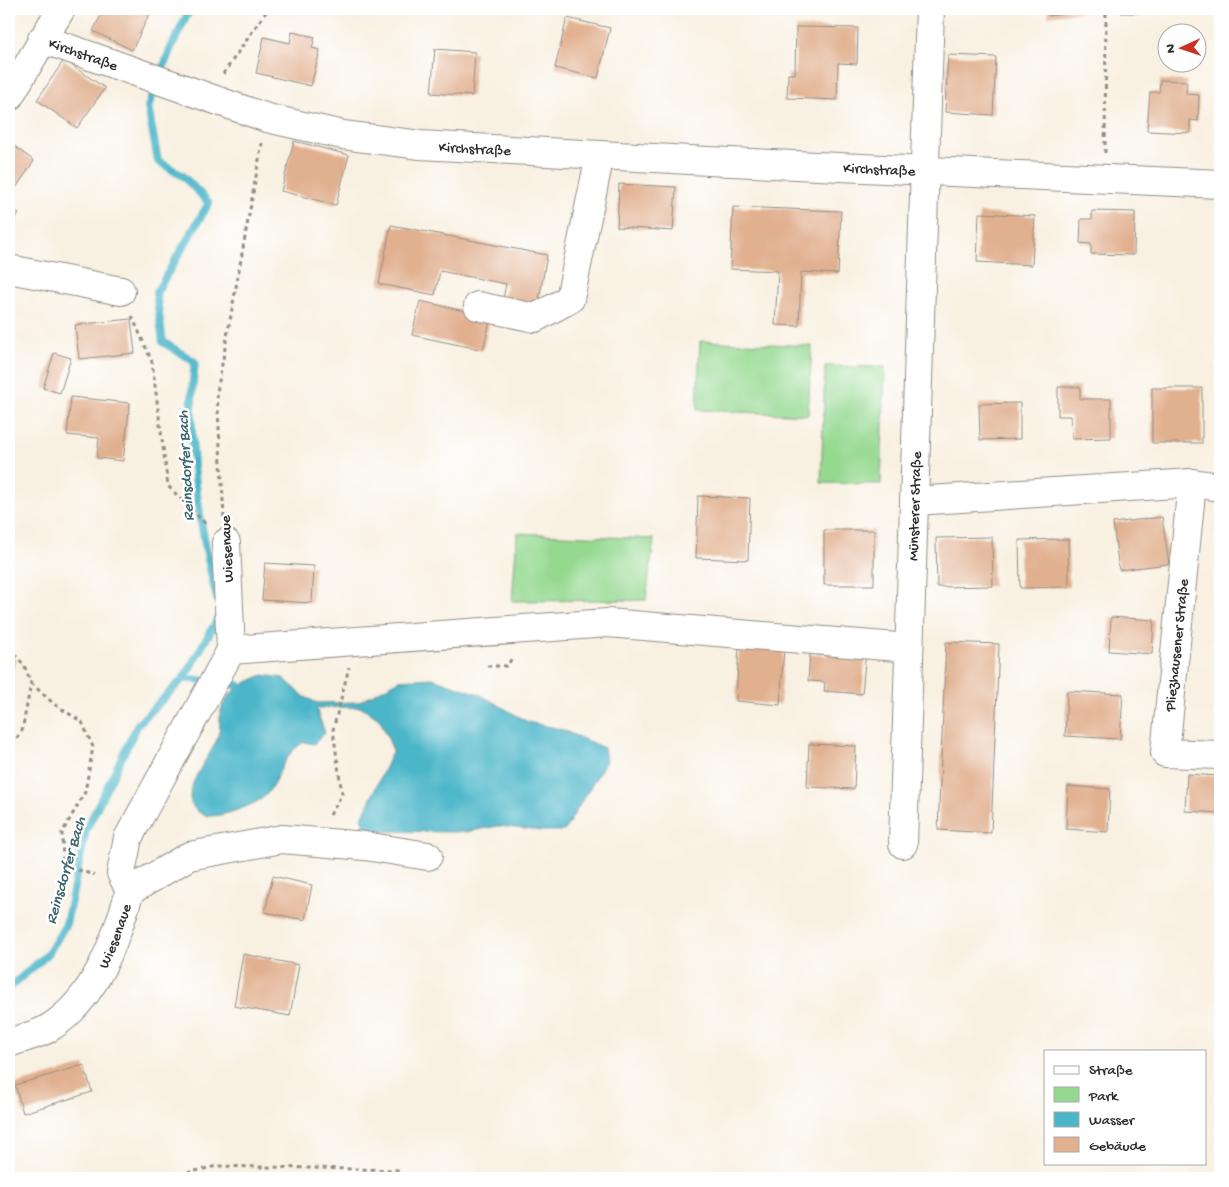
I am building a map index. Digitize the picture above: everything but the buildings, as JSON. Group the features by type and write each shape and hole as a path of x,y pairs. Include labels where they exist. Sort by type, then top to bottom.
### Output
{"street":[{"path":"9,94 61,9"},
{"name":"Kirchstraße","path":"924,169 930,9"},
{"name":"Kirchstraße","path":"42,39 267,118 343,135 420,145 1220,184"},
{"path":"478,306 535,318 570,299 600,155"},
{"name":"Münsterer Straße","path":"903,844 924,169"},
{"path":"9,269 122,291"},
{"path":"914,501 1192,483 1220,487"},
{"name":"Pliezhausener Straße","path":"1192,483 1165,753 1220,755"},
{"name":"Wiesenaue","path":"9,1042 48,1029 75,1008 100,970 118,932 130,891 121,873 128,838 227,658 218,536"},
{"path":"227,658 356,641 608,623 909,648"},
{"path":"130,891 189,856 282,839 365,846 428,856"}],"path":[{"path":"229,81 222,74 268,9"},
{"path":"1105,178 1106,9"},
{"name":"Wiesenaue","path":"218,536 217,392 267,118"},
{"path":"122,291 152,362 168,486 218,536"},
{"path":"315,842 342,794 333,730 356,641"},
{"path":"9,648 24,665 30,683 22,732 9,750"},
{"path":"30,683 54,704 82,722 93,747 85,792 62,833 63,864 84,870"},
{"path":"164,1178 217,1166 402,1170"}],"green space":[{"path":"700,341 812,346 808,415 697,410"},
{"path":"825,366 885,367 881,484 821,483"},
{"path":"517,533 654,539 646,600 512,601"}],"water":[{"path":"263,675 283,678 305,697 317,703 358,702 400,680 432,678 479,694 528,722 560,729 604,748 606,761 564,831 542,831 498,826 465,832 368,831 362,818 393,750 380,720 362,707 316,708 325,733 314,744 304,742 291,753 263,798 228,813 204,815 194,808 190,799 191,789 218,736 220,713 224,703 236,689"}],"waterway":[{"name":"Reinsdorfer Bach","path":"190,9 170,50 148,107 158,161 183,176 209,203 156,293 163,342 195,362 192,391 195,481 199,512 217,599"},
{"name":"Reinsdorfer Bach","path":"9,988 48,954 66,924 86,830 138,724 184,678 220,615"},
{"name":"Reinsdorfer Bach","path":"184,678 238,685"}]}
